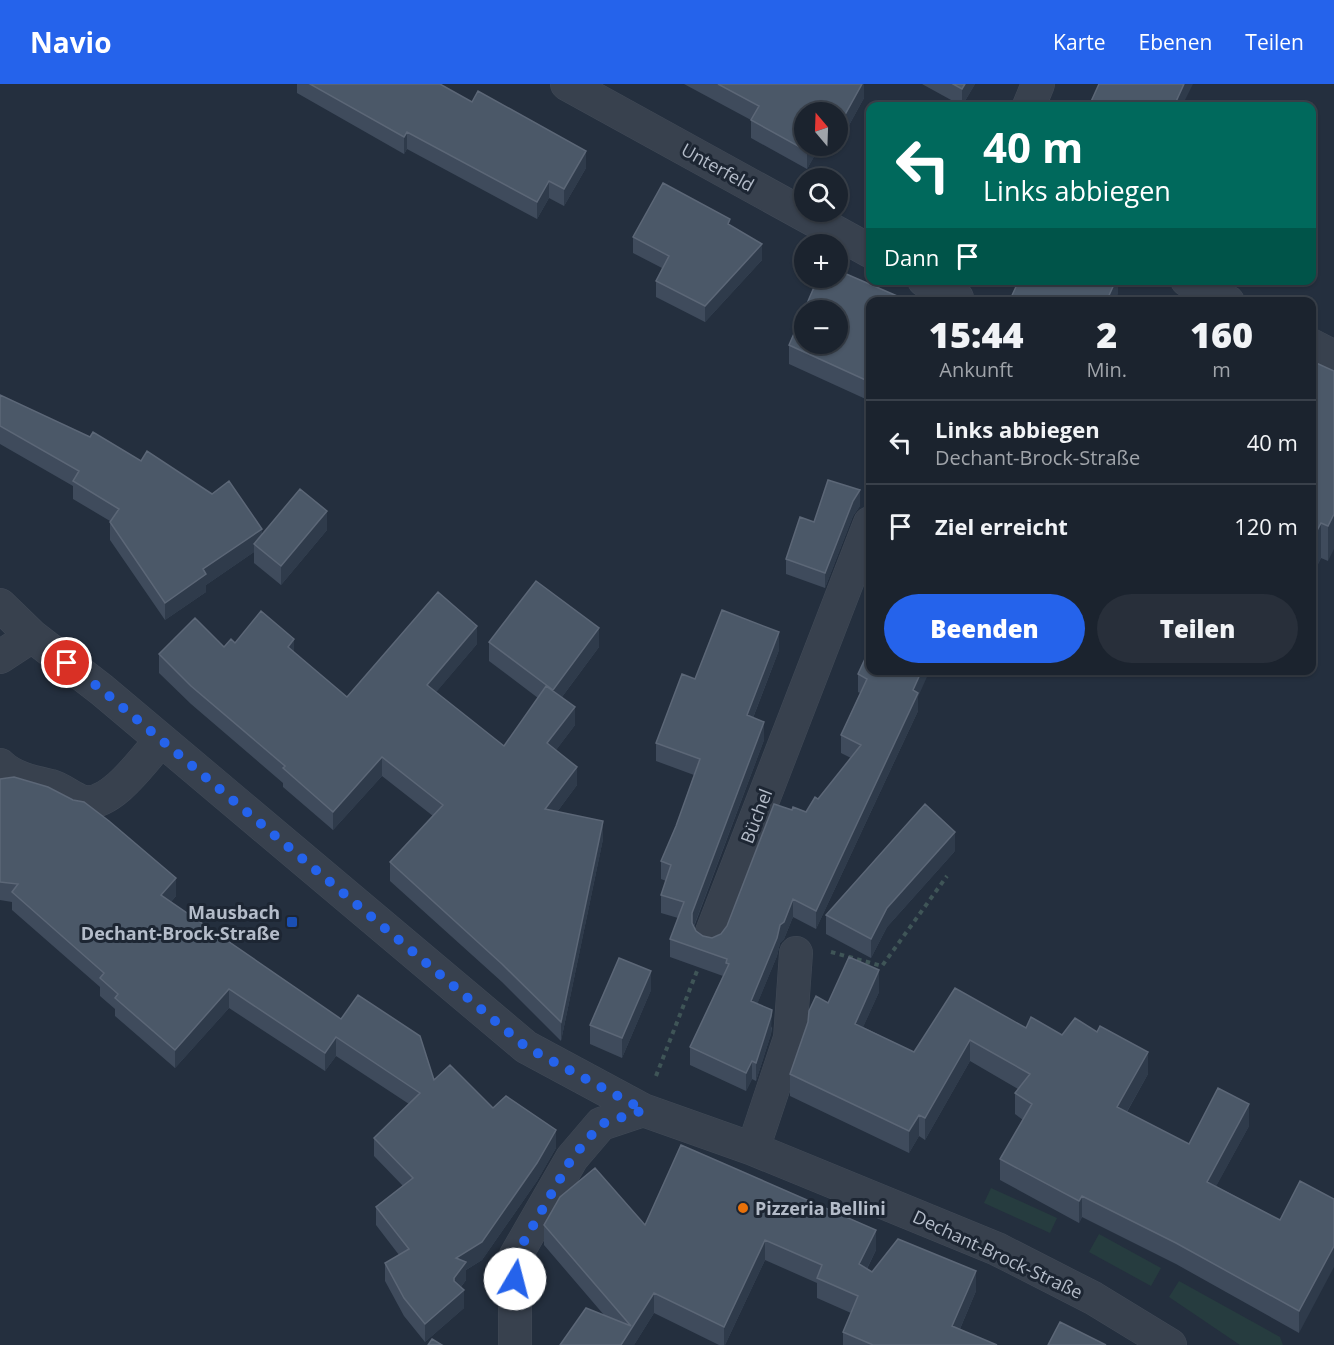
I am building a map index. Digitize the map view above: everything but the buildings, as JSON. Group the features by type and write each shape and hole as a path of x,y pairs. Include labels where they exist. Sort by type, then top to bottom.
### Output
{"street":[{"name":"Unterfeld","path":"567,84 866,249"},
{"path":"1031,102 1038,84"},
{"path":"937,285 959,293"},
{"path":"1196,285 1219,297"},
{"path":"1316,348 1334,357"},
{"name":"Büchel","path":"710,937 866,533"},
{"name":"Dechant-Brock-Straße","path":"0,605 32,636 102,690 526,1047 644,1110 753,1149 997,1249 1093,1298 1170,1345"},
{"path":"0,657 32,636"},
{"path":"0,765 6,772 60,788 83,802 99,800 118,788 160,740"},
{"path":"753,1149 790,1038 796,953"},
{"path":"515,1345 515,1257 572,1158 601,1124 644,1110"}],"path":[{"path":"796,953 816,948 882,966 947,876"},
{"path":"644,1110 710,937"}],"green space":[{"path":"991,1188 1057,1218 1050,1233 984,1203"},
{"path":"1099,1234 1161,1268 1151,1286 1089,1252"},
{"path":"1179,1281 1280,1337 1283,1345 1240,1345 1169,1297"}],"place":[{"name":"Mausbach Dechant-Brock-Straße","path":"292,922"},
{"name":"Pizzeria Bellini","path":"743,1208"}],"route":[{"path":"67,663 526,1047 644,1110 601,1124 572,1158 515,1257 515,1279"}]}
